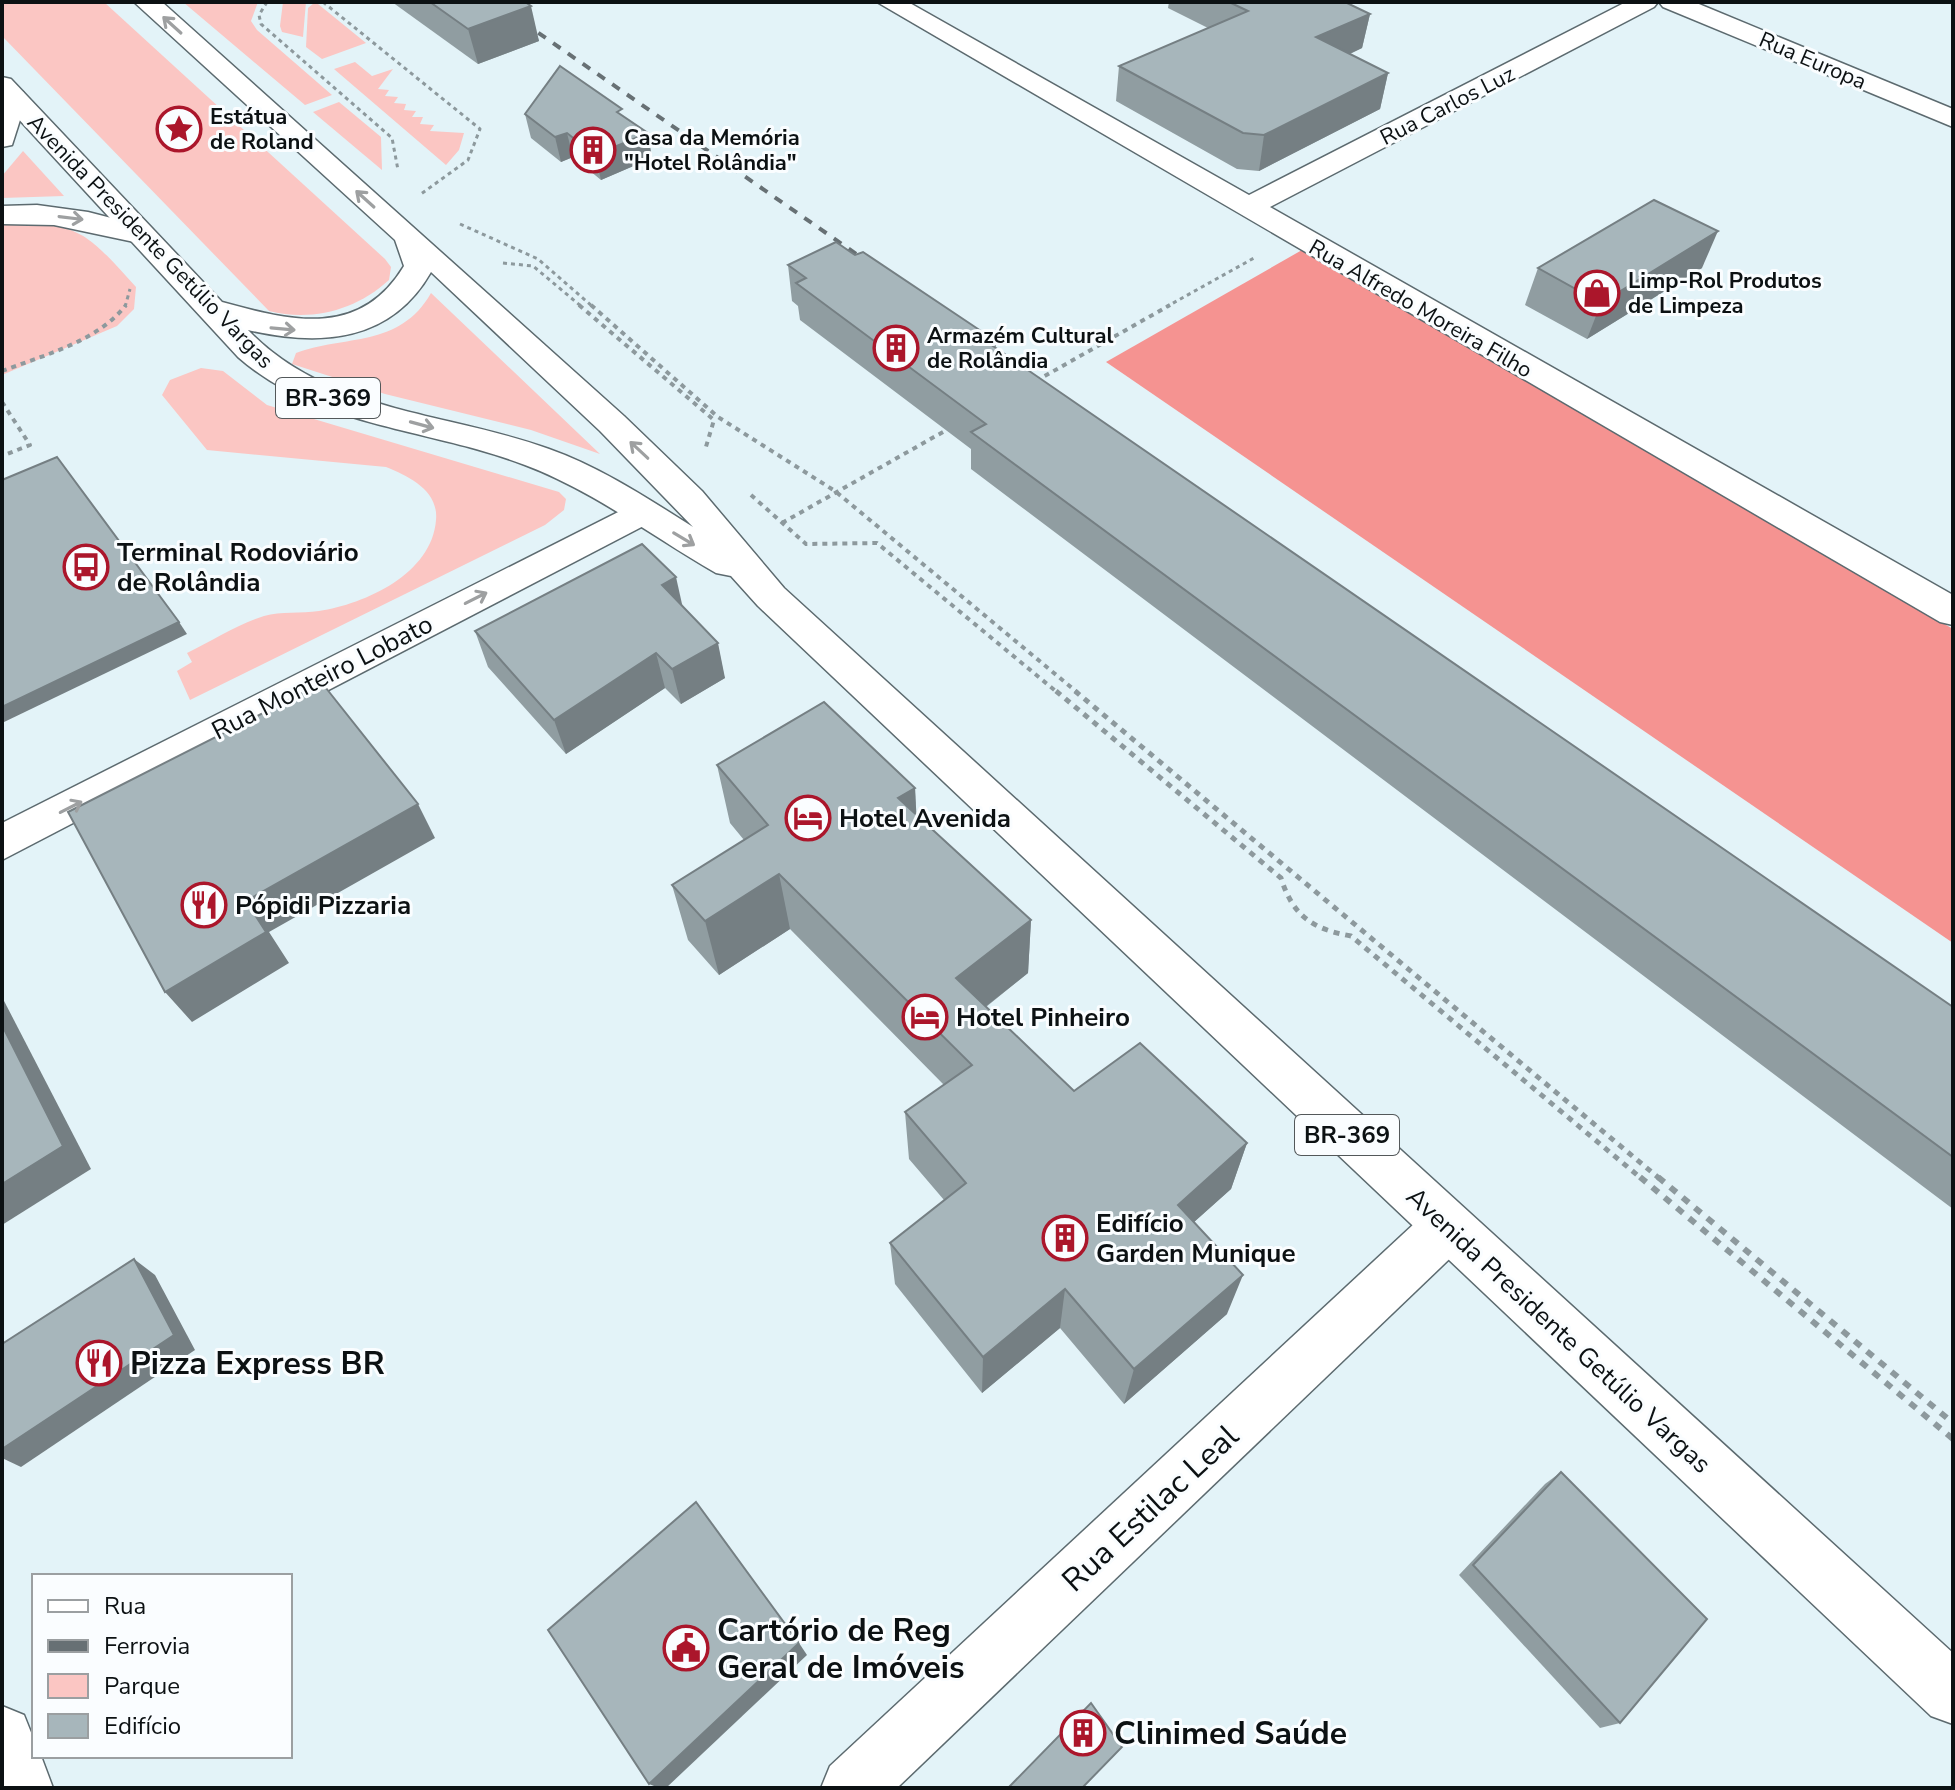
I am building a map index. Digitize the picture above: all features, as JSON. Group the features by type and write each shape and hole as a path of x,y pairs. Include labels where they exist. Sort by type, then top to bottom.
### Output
{"main road":[{"name":"Avenida Presidente Getúlio Vargas","path":"147,2 409,236 680,489 745,572 1953,1694"},
{"name":"Rua Alfredo Moreira Filho","path":"890,2 1953,612"},
{"name":"Rua Carlos Luz","path":"1248,207 1645,2"},
{"name":"Rua Europa","path":"1672,2 1953,119"},
{"name":"Avenida Presidente Getúlio Vargas","path":"8,91 249,350 285,379 323,397 533,455 582,474 684,540 745,572"},
{"path":"2,139 8,91"},
{"path":"2,215 23,213 81,218 139,234"},
{"path":"209,308 252,325 282,330 323,329 366,318 393,304 411,286 419,266 409,236"},
{"name":"Rua Monteiro Lobato","path":"2,843 642,512"},
{"name":"Rua Estilac Leal","path":"852,1788 1447,1227"},
{"path":"2,1737 22,1788"}],"path":[{"path":"267,2 259,15 261,24 392,138 401,184 426,205"},
{"path":"323,2 480,129 480,139 461,168 417,196 379,212"},
{"path":"449,219 538,259 718,417 835,491 1953,1423"},
{"path":"1024,388 1294,235"},
{"path":"494,262 533,266 714,420 705,451"},
{"path":"2,371 114,323 123,316 132,298 130,289 120,278"},
{"path":"2,402 30,445 2,456"},
{"path":"781,524 956,424"},
{"path":"748,493 806,544 877,543 1281,878 1288,905 1318,931 1351,936 1953,1439"}],"green space":[{"path":"7,2 104,2 385,259 391,267 389,280 362,299 333,311 301,315 269,311 2,36 2,5"},
{"path":"183,2 258,2 251,21 257,30 332,95 305,105"},
{"path":"283,2 306,2 303,37 282,32"},
{"path":"314,3 366,43 322,59 306,47 308,8"},
{"path":"355,62 372,76 393,69 378,89 389,90 385,96 398,97 394,103 406,104 404,110 416,111 412,117 423,117 420,124 434,125 430,131 464,133 459,150 446,165 334,69"},
{"path":"339,102 381,137 382,170 313,112"},
{"path":"23,151 64,196 2,198 2,176"},
{"path":"2,223 49,225 80,234 105,253 136,287 134,309 117,326 2,375"},
{"path":"431,293 600,454 531,430 385,394 292,364 296,353 370,337 404,323"},
{"path":"201,368 223,371 267,405 559,492 566,499 564,510 545,525 190,700 177,671 192,662 187,653 264,616 319,611 375,593 409,571 422,556 432,539 436,520 436,510 428,493 413,480 386,467 207,450 162,395 170,380"}],"shaded area":[{"path":"1302,250 1953,629 1953,943 1106,362"}],"building":[{"path":"430,2 525,2 531,6 468,29"},
{"path":"1229,2 1345,2 1370,14 1316,37 1388,73 1264,135 1243,133 1119,66 1248,11"},
{"path":"560,66 622,109 617,112 648,133 595,155 567,133 555,137 525,114"},
{"path":"1654,200 1718,231 1601,303 1538,268"},
{"path":"836,242 855,255 863,252 996,341 990,344 1953,1007 1953,1157 971,432 986,424 796,283 806,278 788,265"},
{"path":"57,457 179,622 2,707 2,480"},
{"path":"642,544 676,577 662,585 718,643 672,669 656,653 554,720 475,631"},
{"path":"322,683 418,804 246,901 266,932 165,992 68,812"},
{"path":"824,702 915,788 898,798 1031,920 956,978 1074,1091 1140,1043 1247,1143 1178,1205 1243,1275 1134,1369 1065,1289 983,1357 890,1243 966,1183 905,1112 972,1065 779,874 705,921 672,885 768,825 717,765"},
{"path":"2,1025 63,1146 2,1184"},
{"name":"Pizza Express BR","path":"134,1259 174,1335 2,1449 2,1344"},
{"path":"1561,1472 1707,1619 1620,1723 1473,1565"},
{"name":"Cartório de Reg Geral de Imóveis","path":"696,1502 799,1643 649,1784 548,1630"},
{"name":"Clinimed Saúde","path":"1091,1703 1122,1747 1082,1788 1008,1788"}],"railway":[{"path":"494,2 875,267"}],"place":[{"name":"Estátua de Roland","path":"179,129"},
{"name":"Casa da Memória \"Hotel Rolândia\"","path":"593,150"},
{"name":"Limp-Rol Produtos de Limpeza","path":"1597,293"},
{"name":"Armazém Cultural de Rolândia","path":"896,348"},
{"name":"Terminal Rodoviário de Rolândia","path":"86,567"},
{"name":"Hotel Avenida","path":"808,818"},
{"name":"Pópidi Pizzaria","path":"204,905"},
{"name":"Hotel Pinheiro","path":"925,1017"},
{"name":"Edifício Garden Munique","path":"1065,1238"},
{"name":"Pizza Express BR","path":"99,1363"},
{"name":"Cartório de Reg Geral de Imóveis","path":"686,1648"},
{"name":"Clinimed Saúde","path":"1083,1733"}]}
